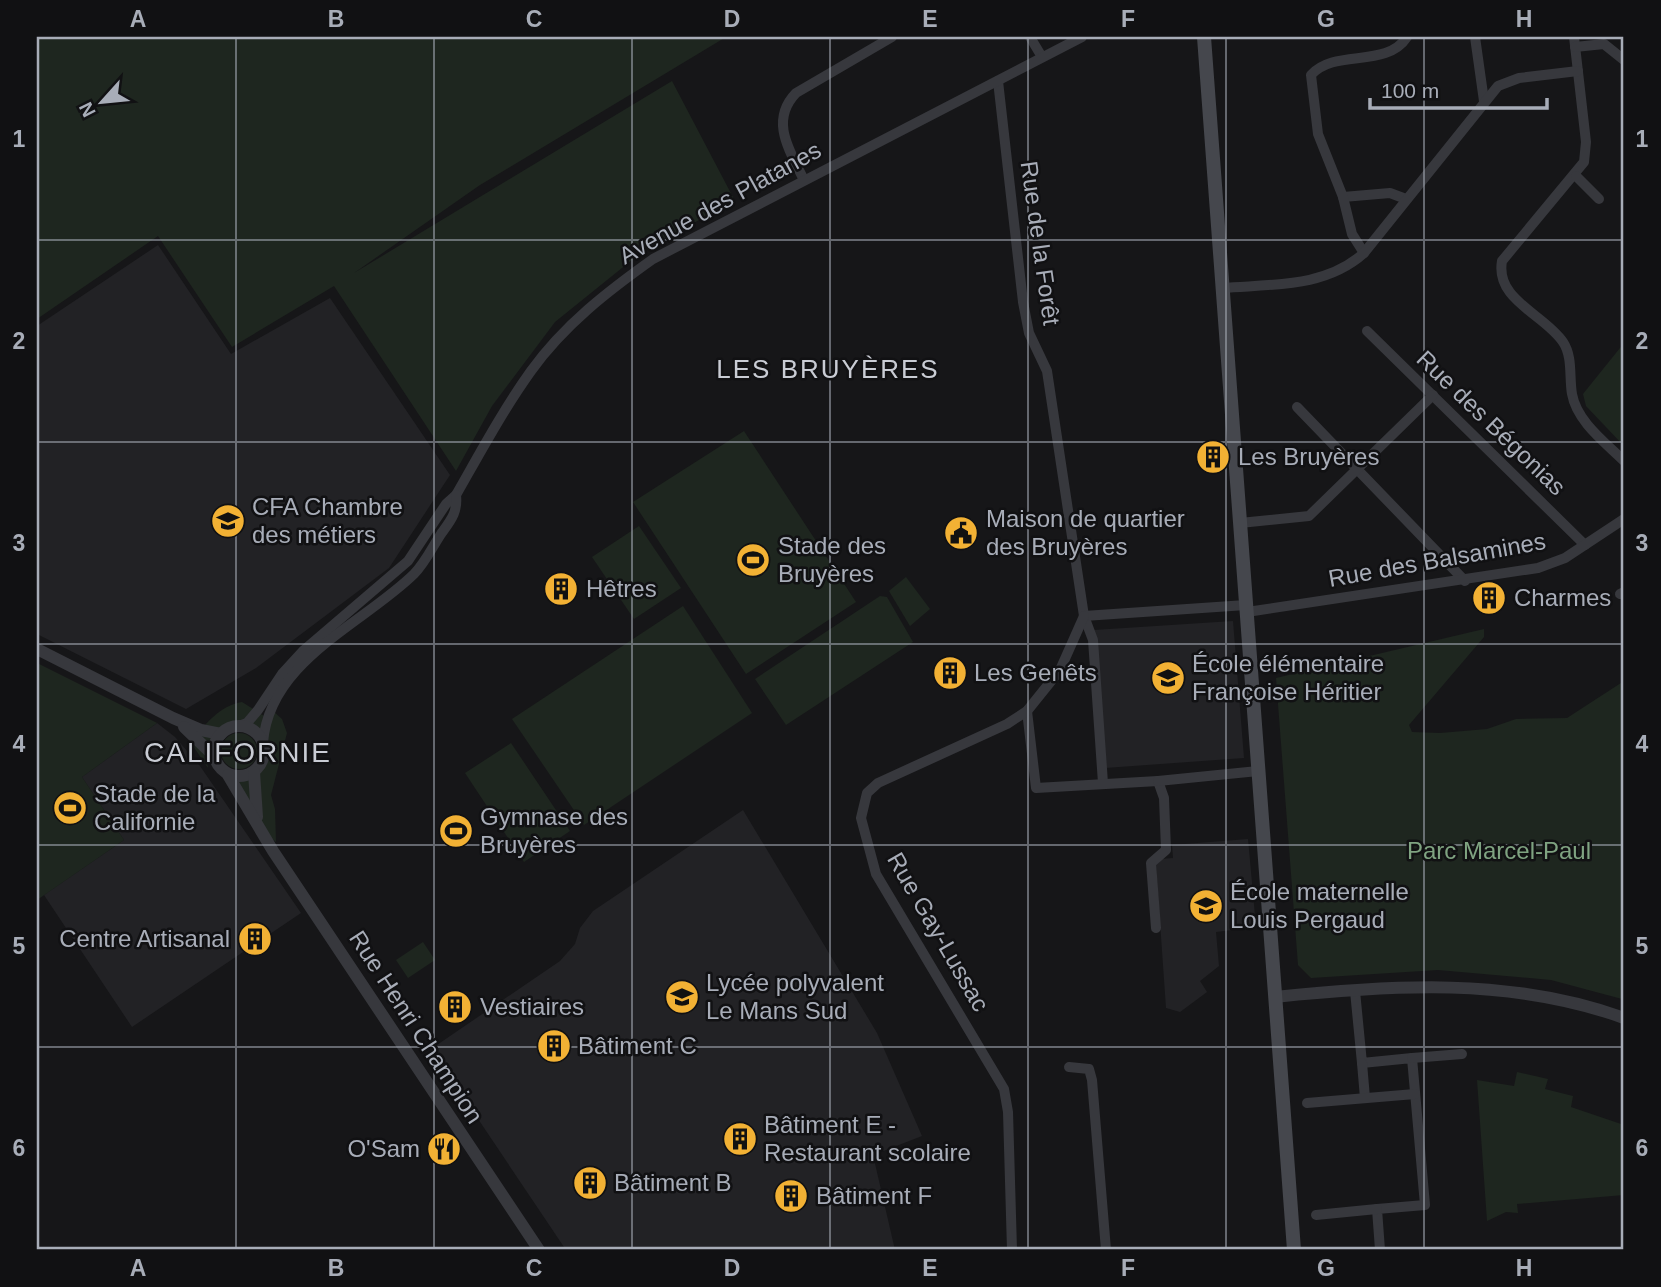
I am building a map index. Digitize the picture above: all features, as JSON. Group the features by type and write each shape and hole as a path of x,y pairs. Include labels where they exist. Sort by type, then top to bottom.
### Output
{"main road":[{"path":"1204,37 1294,1250"}],"street":[{"path":"804,180 781,126 788,102 796,93 892,37"},
{"path":"1030,37 1042,57"},
{"name":"Avenue des Platanes","path":"239,726 247,723 282,674 304,650 408,561 446,504 456,495 532,369 575,320 653,259 1082,37"},
{"path":"1364,253 1352,234 1343,197 1318,134 1311,75 1324,65 1395,51 1407,37"},
{"path":"1475,37 1484,101"},
{"path":"1624,60 1604,44 1574,42 1586,142 1584,162 1576,176 1502,261 1499,275 1504,288 1555,332 1565,345 1572,396 1578,411 1624,461"},
{"path":"1223,288 1320,278 1338,272 1364,253 1498,86 1519,78 1578,71"},
{"name":"Rue de la Forêt","path":"998,80 1023,302 1029,332 1047,371 1084,616 1093,640 1103,783"},
{"path":"1576,176 1599,199"},
{"path":"1343,197 1390,192 1406,200"},
{"name":"Rue des Bégonias","path":"1367,331 1586,545"},
{"path":"1240,523 1309,516 1433,395"},
{"path":"1297,407 1465,581"},
{"name":"Avenue des Platanes","path":"263,743 275,703 293,676 328,641 416,573 458,509 456,495"},
{"name":"Rue des Balsamines","path":"1084,616 1247,608 1465,581 1538,568 1565,558 1624,519"},
{"name":"Rue Gay-Lussac","path":"1012,1250 1008,1112 1004,1089 876,874 862,818 867,793 878,783 1007,724 1027,711 1060,670 1084,616"},
{"path":"37,649 201,730 220,734 239,726 254,731 263,743 263,758 254,772 241,777 228,775 218,766 214,756 214,744 220,734"},
{"path":"1027,711 1036,789 1258,771"},
{"path":"173,718 214,756"},
{"name":"Rue Henri Champion","path":"254,772 259,828"},
{"name":"Rue Henri Champion","path":"228,775 259,828 539,1250"},
{"path":"1156,928 1151,863 1166,850 1164,797 1158,781"},
{"path":"1275,997 1431,986 1498,989 1591,1006 1624,1018"},
{"path":"1355,991 1365,1098"},
{"path":"1362,1063 1462,1054"},
{"path":"1316,1215 1424,1205 1412,1058"},
{"path":"1069,1067 1089,1069 1105,1250"},
{"path":"1307,1103 1415,1094"},
{"path":"1377,1209 1380,1250"}],"shaded area":[{"name":"CFA Chambre des métiers","path":"158,245 231,354 330,298 450,475 389,568 256,668 186,709 37,634 37,326"},
{"name":"École élémentaire Françoise Héritier","path":"1233,621 1244,758 1105,768 1094,630"},
{"path":"157,723 175,737 200,766 301,913 132,1027 44,895 124,840 82,777"},
{"name":"Lycée polyvalent Le Mans Sud","path":"743,810 877,1033 922,1136 873,1155 895,1250 566,1250 431,1049 560,961 575,944 580,928 593,911"},
{"name":"École maternelle Louis Pergaud","path":"1248,839 1256,927 1216,932 1219,966 1200,981 1207,992 1180,1012 1166,1008 1156,865 1160,859 1173,858 1172,845"}],"green space":[{"path":"37,37 726,37 480,185 354,273 672,81 735,201 648,247 555,322 492,406 456,471 334,286 232,347 158,236 37,319"},
{"path":"1624,343 1624,446 1586,406 1583,394"},
{"path":"744,431 856,602 746,674 633,502"},
{"path":"639,526 681,588 634,619 592,557"},
{"path":"906,577 930,609 910,626 889,591"},
{"path":"880,596 887,597 913,642 786,725 755,679"},
{"path":"683,606 752,713 584,825 512,719"},
{"name":"Parc Marcel-Paul","path":"1484,629 1484,637 1409,725 1412,732 1440,733 1487,729 1516,719 1567,718 1624,681 1622,999 1551,980 1438,970 1311,978 1298,965 1276,678"},
{"name":"Stade de la Californie","path":"37,663 157,723 82,777 124,840 37,900"},
{"path":"242,702 269,719 272,710 282,719 287,733 271,795 275,809 276,842 259,828 228,775 241,776 259,767 264,749 255,733 244,727 226,729 214,747 206,749 208,768 193,746 212,718 226,707"},
{"path":"239,733 252,738 257,751 252,764 239,769 226,764 221,751 226,738"},
{"path":"511,743 570,831 524,862 465,773"},
{"path":"423,942 435,960 408,978 396,960"},
{"path":"1517,1072 1548,1079 1545,1089 1573,1096 1571,1107 1624,1125 1624,1195 1517,1204 1518,1213 1506,1212 1487,1221 1477,1080 1514,1086"}],"place":[{"name":"Les Bruyères","path":"1213,457"},
{"name":"CFA Chambre des métiers","path":"228,521"},
{"name":"Maison de quartier des Bruyères","path":"961,533"},
{"name":"Stade des Bruyères","path":"753,560"},
{"name":"Hêtres","path":"561,589"},
{"name":"Charmes","path":"1489,598"},
{"name":"Les Genêts","path":"950,673"},
{"name":"École élémentaire Françoise Héritier","path":"1168,678"},
{"name":"Stade de la Californie","path":"70,808"},
{"name":"Gymnase des Bruyères","path":"456,831"},
{"name":"École maternelle Louis Pergaud","path":"1206,906"},
{"name":"Centre Artisanal","path":"255,939"},
{"name":"Lycée polyvalent Le Mans Sud","path":"682,997"},
{"name":"Vestiaires","path":"455,1007"},
{"name":"Bâtiment C","path":"554,1046"},
{"name":"Bâtiment E - Restaurant scolaire","path":"740,1139"},
{"name":"O'Sam","path":"444,1149"},
{"name":"Bâtiment B","path":"590,1183"},
{"name":"Bâtiment F","path":"791,1196"}],"district":[{"name":"LES BRUYÈRES","path":"828,369"},
{"name":"CALIFORNIE","path":"238,752"}]}
